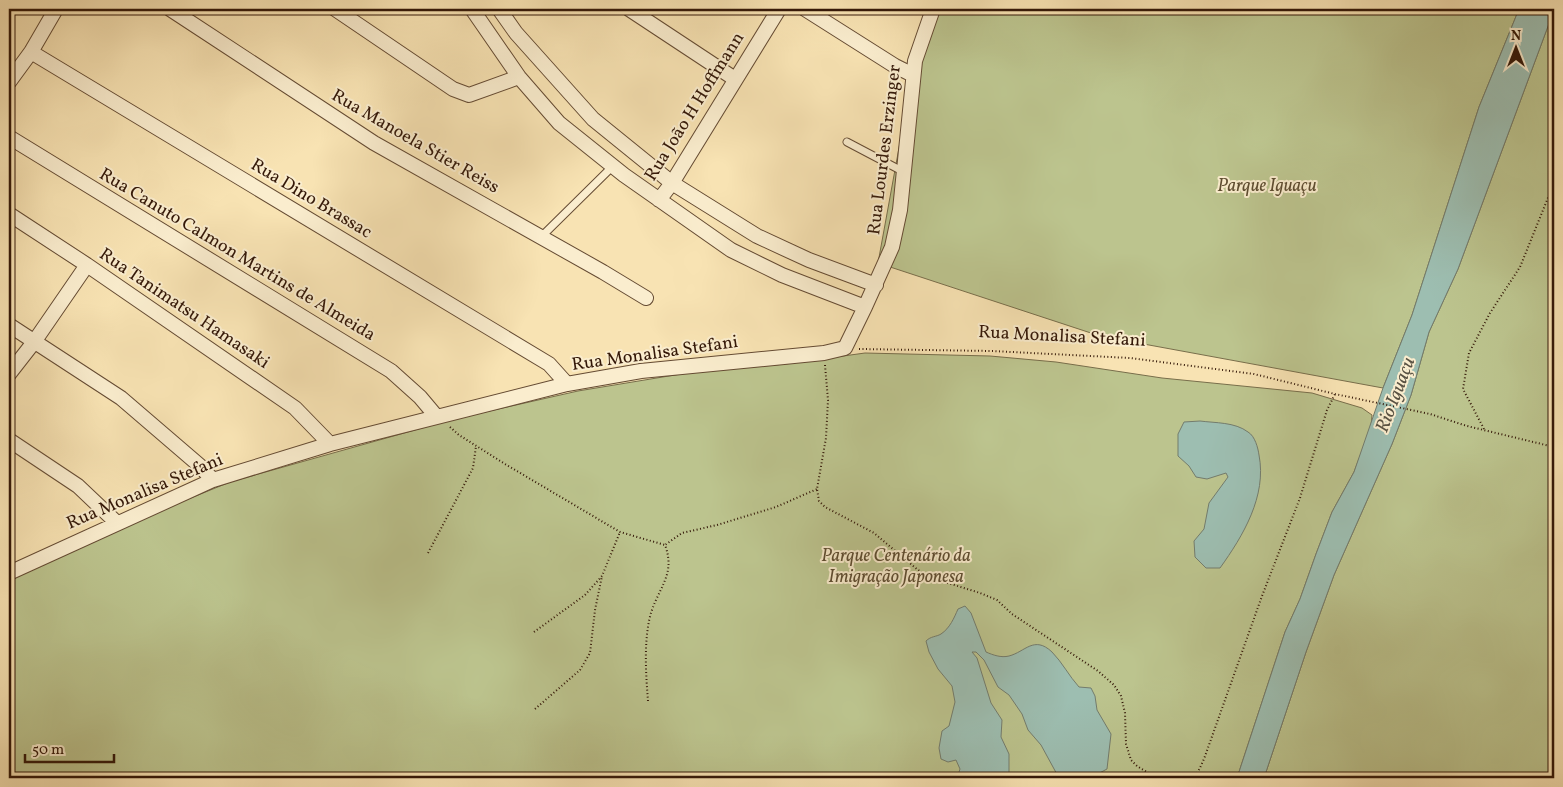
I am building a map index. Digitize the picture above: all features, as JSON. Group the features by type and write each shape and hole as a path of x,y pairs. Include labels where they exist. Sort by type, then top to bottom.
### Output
{"street":[{"path":"9,82 56,9"},
{"name":"Rua Manoela Stier Reiss","path":"170,9 374,143 646,298"},
{"path":"335,9 453,89 469,96 519,77"},
{"path":"472,9 519,77 559,123 613,166 731,250 782,276 866,307"},
{"path":"629,9 735,79"},
{"name":"Rua João H Hoffmann","path":"659,200 672,183 779,9"},
{"path":"805,9 895,66 913,75"},
{"name":"Rua Lourdes Erzinger","path":"845,348 866,307 892,247 900,210 915,61 933,9"},
{"path":"506,12 536,57 593,119 672,183 757,236 809,260 876,285"},
{"name":"Rua Dino Brassac","path":"30,52 549,364 567,384"},
{"name":"Rua Canuto Calmon Martins de Almeida","path":"9,137 391,371 420,396 436,416"},
{"name":"Rua Tanimatsu Hamasaki","path":"9,214 87,265 295,408 330,444"},
{"path":"9,374 34,342 87,265"},
{"path":"9,325 121,398 199,465 213,480"},
{"name":"Rua Monalisa Stefani","path":"9,573 213,480 330,444 567,384 641,371 824,353 845,348"},
{"path":"9,440 78,486 117,523"}],"lane":[{"path":"847,142 904,173"},
{"path":"541,237 613,166"}],"path":[{"path":"1484,430 1463,389 1468,353 1490,313 1520,267 1554,183"},
{"name":"Rua Monalisa Stefani","path":"845,348 992,351 1130,358 1254,374 1335,394 1430,414 1484,430 1554,447"},
{"path":"824,353 828,400 826,438 817,489 819,501 825,507 874,533 918,570 932,578 997,600 1012,614 1098,671 1114,685 1121,696 1125,713 1126,744 1131,760 1155,777 1162,778"},
{"path":"1192,778 1198,772 1204,759 1262,596 1300,498 1326,410 1335,394"},
{"path":"436,416 476,446 620,532 665,545"},
{"path":"428,553 473,468 476,446"},
{"path":"665,545 682,533 717,525 776,507 817,489"},
{"path":"535,709 580,670 590,653 595,610 602,576 620,532"},
{"path":"648,701 646,664 649,620 659,592 669,573 670,557 665,545"},
{"path":"534,632 584,595 602,576"}],"green space":[{"name":"Parque Iguaçu","path":"935,9 1519,9 1479,107 1412,315 1383,388 1100,336 878,263 911,82"},
{"path":"1554,10 1554,778 1264,778 1334,575 1392,444 1411,395 1429,332 1458,269"},
{"name":"Parque Centenário da Imigração Japonesa","path":"865,353 990,356 1056,362 1162,378 1312,393 1362,408 1372,415 1371,427 1354,472 1332,512 1300,599 1285,632 1237,778 9,778 9,579 127,524 230,482 454,419 578,391 687,373 785,364"}],"water":[{"name":"Rio Iguaçu","path":"1519,9 1554,10 1458,269 1429,332 1411,395 1392,444 1334,575 1264,778 1237,778 1285,632 1300,599 1332,512 1354,472 1383,388 1412,315 1479,107"},
{"path":"1200,421 1237,426 1243,429 1253,436 1259,455 1260,485 1251,515 1237,543 1220,568 1206,568 1195,557 1194,541 1204,529 1209,503 1228,477 1226,473 1207,479 1196,477 1189,466 1178,456 1178,434 1184,422"},
{"path":"965,606 971,613 986,652 1006,657 1030,646 1040,645 1046,647 1059,660 1079,687 1091,688 1095,696 1097,710 1111,734 1107,769 1090,778 1059,778 1041,745 1028,730 1022,714 1009,695 998,687 984,660 976,652 972,652 977,658 991,703 1002,720 1001,737 1009,754 1009,778 957,778 960,769 956,760 948,762 941,759 939,748 942,731 949,726 955,702 952,686 938,669 929,652 926,641 944,632 958,609"}],"railway":[{"path":"9,19 15,9"}]}
